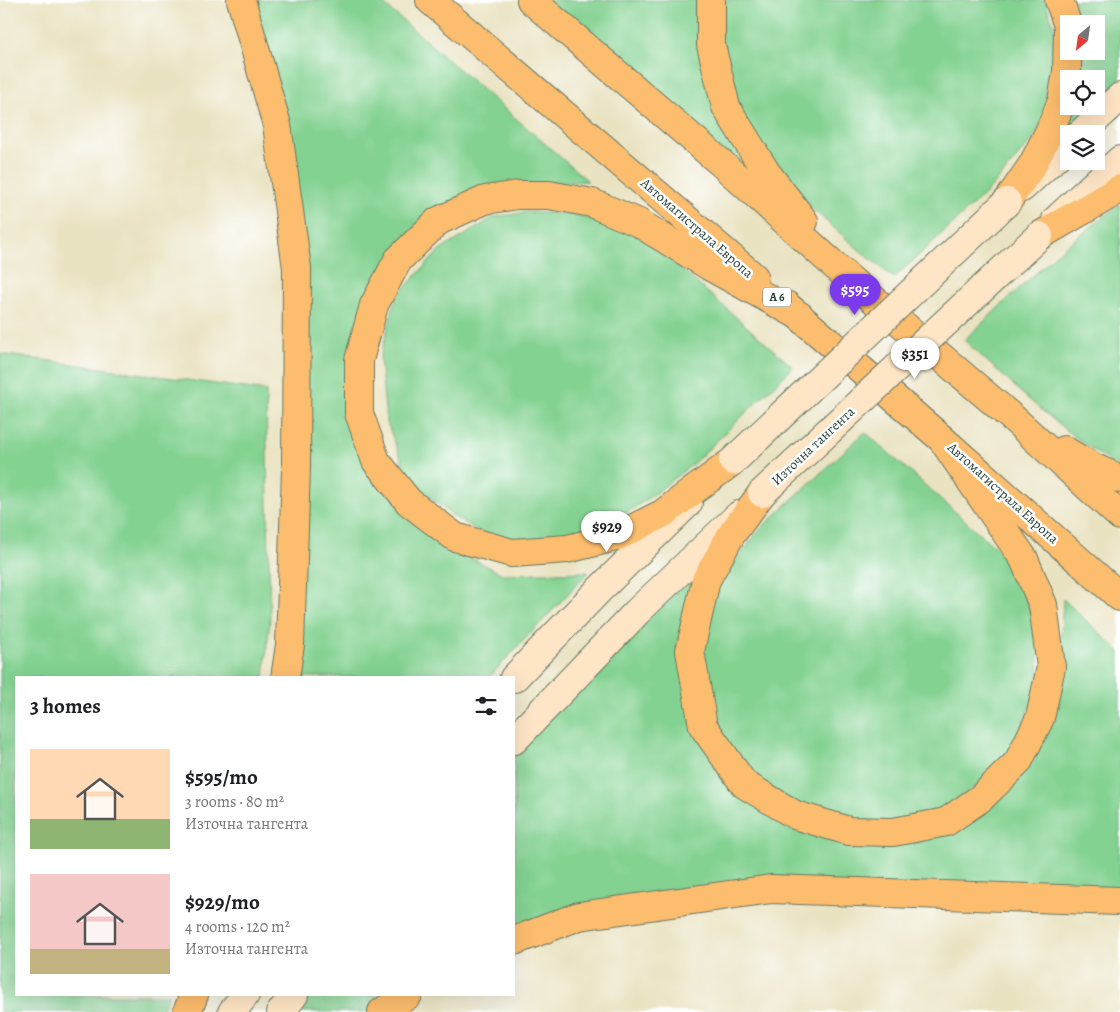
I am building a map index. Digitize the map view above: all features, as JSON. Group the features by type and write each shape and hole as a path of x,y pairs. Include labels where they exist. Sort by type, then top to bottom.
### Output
{"highway":[{"path":"241,0 277,125 297,268 296,469 290,645 286,676"},
{"name":"Автомагистрала Европа","path":"430,0 800,316 1120,597"},
{"path":"531,0 720,162 846,276 1015,420 1120,516"},
{"path":"711,0 711,45 726,107 766,172 846,276"},
{"path":"1006,202 1033,164 1062,101 1067,72 1068,26 1059,0"},
{"path":"1038,236 1120,188"},
{"path":"733,461 662,514 616,537 567,549 512,553 455,536 409,502 376,461 359,413 359,360 374,305 398,260 438,222 485,200 518,195 549,195 592,203 639,223 708,266 800,316"},
{"path":"1015,420 1093,467 1120,479"},
{"path":"762,493 731,535 706,580 690,651 703,726 744,784 795,815 849,831 893,832 946,822 981,798 1018,762 1040,718 1051,667 1043,604 1024,559 942,439"},
{"path":"515,942 579,916 771,889 1120,901"},
{"path":"187,1012 194,996"},
{"path":"382,1012 406,996"}],"street":[{"path":"1090,125 1120,97"},
{"path":"515,677 600,589 1060,152"},
{"name":"Източна тангента","path":"515,739 637,612 1120,160"},
{"path":"232,1012 244,996"},
{"path":"281,1012 293,996"}],"green space":[{"path":"251,0 379,0 588,181 522,185 401,244 346,394 394,500 427,535 502,574 589,572 490,676 295,676 304,413"},
{"path":"544,0 701,0 697,24 705,75 780,205"},
{"path":"726,0 1045,0 1058,39 1051,102 1033,139 992,187 894,278 787,187 742,119 720,45"},
{"path":"1073,0 1120,0 1120,83 1105,97 1105,70 1079,70 1079,60 1105,60 1105,15 1076,15"},
{"path":"1067,115 1086,115 1075,125 1062,125"},
{"path":"1060,129 1060,139 1050,149"},
{"path":"1120,204 1120,469 1072,435 1027,398 964,340 1056,254"},
{"path":"528,212 577,215 632,230 673,262 793,367 694,463 653,495 613,522 588,536 498,543 453,516 409,479 386,420 380,358 396,297 439,251 494,217"},
{"path":"0,354 266,391 270,620 264,676 15,676 15,996 169,996 161,1012 0,1012"},
{"path":"865,432 1013,563 1039,636 1038,688 1003,768 924,821 862,824 808,814 749,779 712,729 698,667 708,596 761,528"},
{"path":"716,544 689,610 710,755 865,839 928,840 986,807 1035,759 1058,689 1063,599 1120,652 1120,893 779,882 515,929 515,751"},
{"path":"303,996 390,996 366,1012 291,1012"}]}
